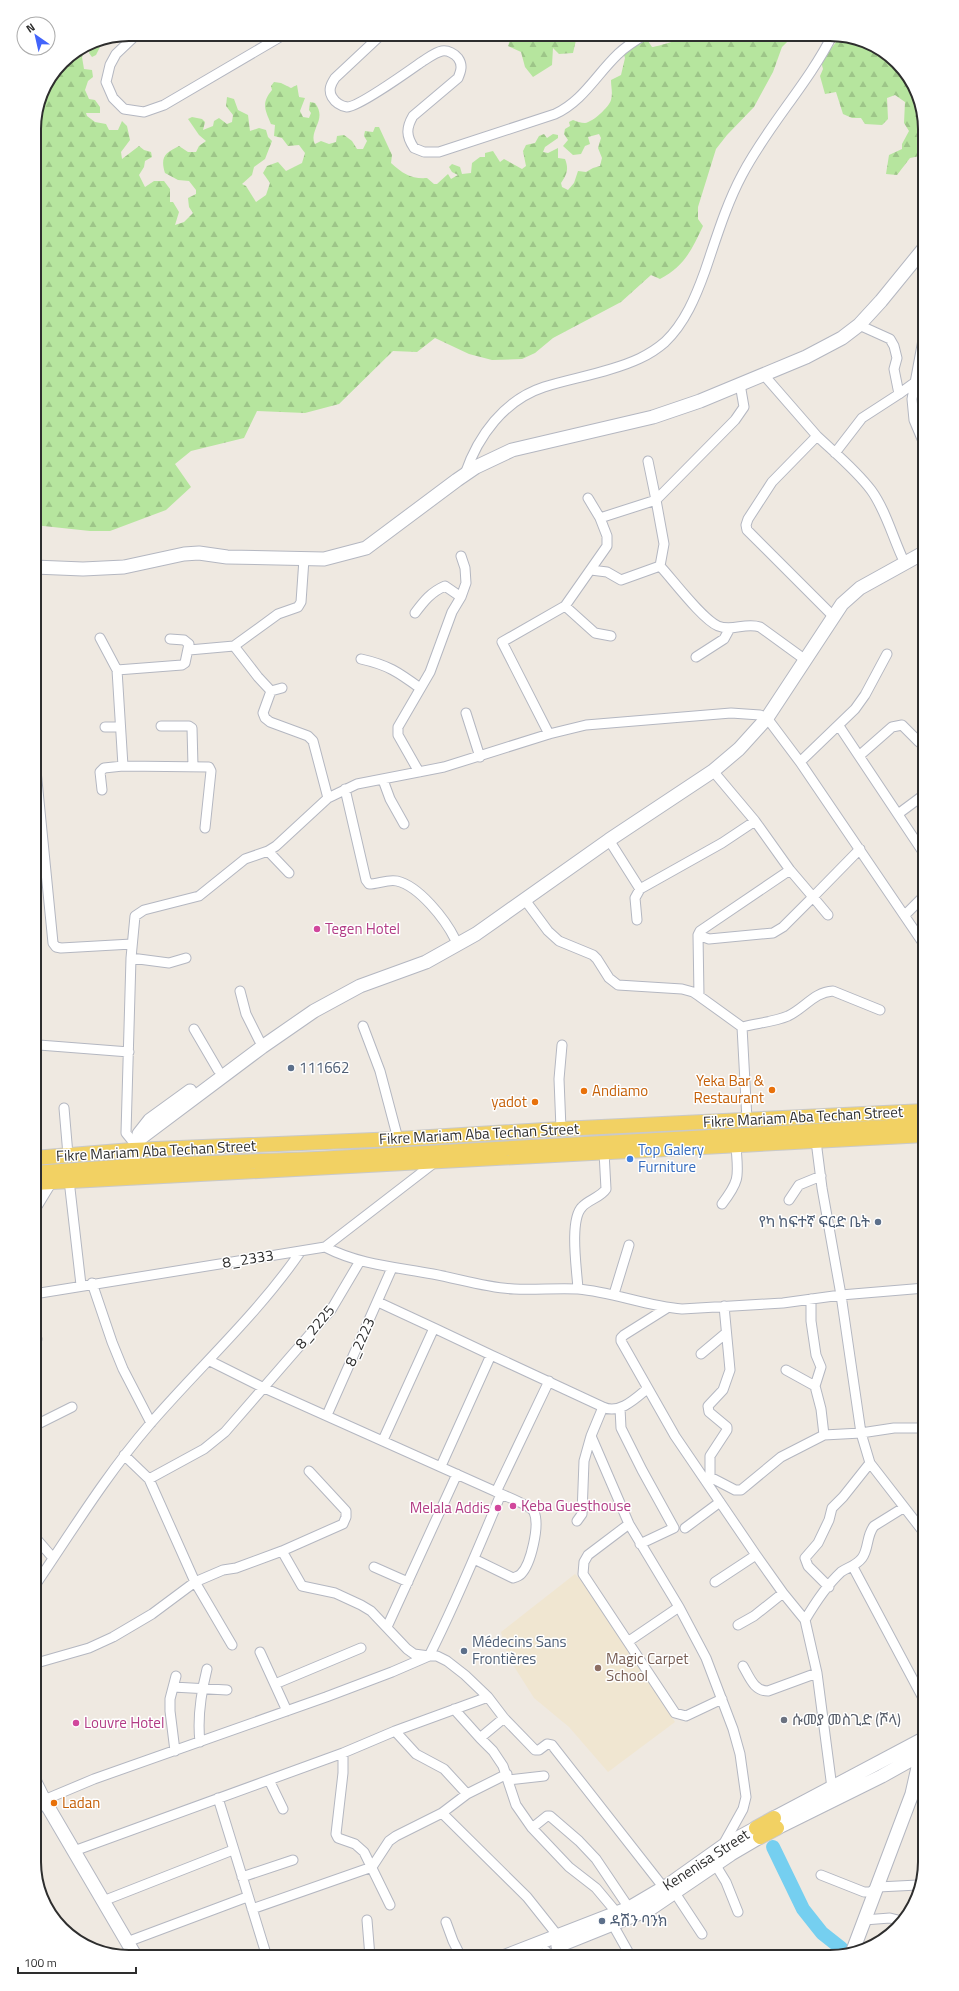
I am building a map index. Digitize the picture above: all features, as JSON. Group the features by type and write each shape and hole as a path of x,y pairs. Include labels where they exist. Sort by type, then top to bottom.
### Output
{"main road":[{"path":"41,568 83,569 124,566 184,554 199,553 227,557 324,559 366,548 466,474 512,450 653,417 740,384 812,354 842,338 858,325 881,301 918,256"},
{"path":"145,1131 356,978 420,956 455,939 571,863 694,776 726,751 764,716 800,656 847,591 918,548"},
{"path":"131,1166 133,1148 145,1131 150,1120 259,1040 335,993 360,986 426,962 448,951 476,934 525,900 571,863 609,840 713,771 739,750 764,716 830,614 860,588 918,556"},
{"name":"Fikre Mariam Aba Techan Street","path":"41,1157 133,1148 398,1139 747,1120 817,1130 918,1112"},
{"name":"Fikre Mariam Aba Techan Street","path":"41,1172 131,1166 316,1159 918,1125"},
{"path":"41,1183 736,1146 817,1130 918,1135"},
{"name":"Kenenisa Street","path":"776,1823 832,1788 918,1742"},
{"name":"Kenenisa Street","path":"521,1950 558,1936 650,1909 670,1890 723,1846 758,1832 918,1755"},
{"path":"855,1946 912,1794 918,1772"},
{"path":"41,1794 132,1950"},
{"name":"Kenenisa Street","path":"556,1950 615,1919 629,1908 670,1890 715,1864 758,1832"}],"street":[{"path":"130,41 116,54 110,65 106,82 113,98 124,109 144,112 164,105 273,41"},
{"path":"375,41 335,78 330,86 331,96 336,103 348,107 362,101 430,57 442,51 451,52 461,62 461,70 458,78 413,116 408,124 407,133 414,148 424,152 439,152 555,114 568,108 582,96 617,54 636,41"},
{"path":"466,474 472,455 493,422 510,404 527,394 544,387 638,360 665,342 679,325 695,297 723,219 742,175 770,128 828,41"},
{"path":"858,325 890,339 894,346 897,358 894,369 899,394"},
{"path":"918,363 912,399 914,420 918,429"},
{"path":"763,374 816,436 852,468 874,496 902,557"},
{"path":"835,454 862,418 918,380"},
{"path":"600,518 656,500 735,420 744,407 740,384"},
{"path":"816,436 772,482 746,525 747,530 830,614"},
{"path":"648,461 664,544 660,566"},
{"path":"549,734 502,642 565,606 607,546 608,541 600,518 588,498"},
{"path":"419,772 398,735 398,727 430,672 452,612 461,597 466,584 465,568 461,556"},
{"path":"189,650 234,646 278,614 300,605 304,559"},
{"path":"591,570 607,572 622,580 660,566"},
{"path":"660,566 711,622 718,626 730,628 752,624 760,627 800,656"},
{"path":"415,613 426,598 435,590 446,586 461,597"},
{"path":"565,606 595,633 612,636"},
{"path":"696,657 724,639 730,628"},
{"path":"100,638 117,670 123,766"},
{"path":"117,670 179,666 185,663 189,650 187,642 170,638"},
{"path":"234,646 271,691"},
{"path":"800,762 855,709 865,695 887,654"},
{"path":"361,659 382,664 394,669 420,688"},
{"path":"271,691 282,688"},
{"path":"271,691 263,713 265,718 270,722 308,736 313,741 328,798"},
{"path":"133,1148 126,1133 131,958 135,916 140,912 196,898 246,859 268,851 281,842 328,798 357,784 444,768 570,728 608,723 731,712 764,716 800,762 918,935"},
{"path":"466,713 480,756"},
{"path":"860,756 892,727 898,725 902,725 918,741"},
{"path":"160,726 189,726 192,728 193,766"},
{"path":"839,726 918,844"},
{"path":"105,727 120,727"},
{"path":"102,790 101,770 123,766 209,767 211,771 205,828"},
{"path":"713,771 755,821 790,870 828,915"},
{"path":"383,780 390,799 404,824"},
{"path":"345,789 366,880 369,884 398,881 412,888 447,924 455,939"},
{"path":"898,814 918,799"},
{"path":"41,821 53,943 56,947 61,948 132,944"},
{"path":"637,920 635,898 640,889 722,843 755,821"},
{"path":"609,840 640,889"},
{"path":"698,935 709,939 773,933 783,927 860,849"},
{"path":"268,851 289,873"},
{"path":"699,996 698,935 700,931 790,870"},
{"path":"525,900 548,931 559,942 593,955 609,978 618,985 682,989 693,992 742,1027"},
{"path":"905,915 918,902"},
{"path":"131,958 169,963 186,958"},
{"path":"240,991 246,1014 259,1040"},
{"path":"742,1027 788,1015 818,994 826,991 833,991 880,1010"},
{"path":"363,1026 380,1071 398,1139"},
{"path":"742,1027 747,1120"},
{"path":"194,1029 218,1070"},
{"path":"41,1044 129,1052"},
{"path":"562,1045 558,1079 562,1129"},
{"path":"64,1108 68,1155"},
{"path":"817,1130 821,1176 841,1295 861,1433 870,1463 918,1526"},
{"path":"722,1204 733,1189 738,1178 736,1146"},
{"path":"578,1289 574,1241 578,1213 583,1205 606,1189 604,1152"},
{"name":"8_2333","path":"41,1293 92,1283 325,1246 434,1163"},
{"path":"789,1200 799,1185 821,1176"},
{"path":"68,1180 81,1285"},
{"path":"41,1200 52,1182"},
{"path":"614,1294 629,1245"},
{"path":"325,1246 340,1254 360,1261 392,1268 428,1273 495,1288 578,1289 614,1294 667,1308 682,1309 724,1306 918,1289"},
{"path":"41,1576 98,1490 124,1455 151,1422 210,1361 282,1279 301,1251"},
{"name":"8_2225","path":"149,1479 216,1441 331,1310 360,1261"},
{"name":"8_2223","path":"327,1416 392,1268"},
{"path":"92,1283 123,1370 151,1422"},
{"path":"811,1299 811,1321 815,1352 821,1367 814,1386 821,1409 824,1435"},
{"path":"378,1302 612,1410 620,1408 647,1389"},
{"path":"708,1478 710,1456 727,1430 727,1427 709,1412 708,1406 723,1390 730,1370 724,1306"},
{"path":"667,1308 645,1320 621,1338 623,1348 675,1436 708,1478 720,1502 756,1555 783,1593 805,1620 817,1673 832,1788"},
{"path":"383,1440 434,1328"},
{"path":"701,1354 726,1333"},
{"path":"440,1466 491,1355"},
{"path":"210,1361 262,1387 499,1493 530,1508 534,1512 536,1531 524,1569 520,1576 513,1578 474,1559"},
{"path":"786,1370 814,1386"},
{"path":"41,1804 44,1800 94,1779 287,1711 392,1672 429,1656 444,1627 474,1559 499,1493 549,1381"},
{"path":"41,1422 72,1407"},
{"path":"577,1521 582,1514 584,1461 591,1436 603,1407"},
{"path":"620,1408 621,1428 674,1528 640,1544"},
{"path":"708,1478 735,1490 741,1490 781,1457 824,1435 861,1433 894,1428 918,1428"},
{"path":"591,1436 629,1524 679,1607 706,1658 722,1699 740,1754 746,1797 743,1809 723,1846"},
{"path":"124,1455 149,1479 195,1582 232,1645"},
{"path":"828,1587 808,1566 805,1558 818,1543 829,1520 834,1504 843,1497 870,1463"},
{"path":"41,1662 89,1648 113,1637 152,1614 195,1582 223,1570 236,1568 282,1551 343,1524 346,1517 346,1511 309,1471"},
{"path":"386,1627 457,1474"},
{"path":"685,1528 720,1502"},
{"path":"805,1620 818,1598 842,1571 853,1567 862,1558 871,1530 874,1526 903,1508"},
{"path":"629,1524 588,1555 582,1568 584,1574 675,1713 686,1716 722,1699"},
{"path":"41,1544 53,1558"},
{"path":"282,1551 302,1586 350,1599 371,1611 407,1649 414,1654 437,1656 465,1674 488,1697 504,1718 535,1750 539,1750 547,1744 552,1745 670,1890 702,1934"},
{"path":"715,1582 756,1555"},
{"path":"374,1567 408,1582"},
{"path":"853,1567 918,1689"},
{"path":"738,1625 754,1616 783,1593"},
{"path":"629,1641 679,1607"},
{"path":"275,1684 361,1648"},
{"path":"260,1652 287,1711"},
{"path":"743,1666 754,1685 763,1691 768,1691 817,1673"},
{"path":"200,1742 198,1728 202,1688 207,1669"},
{"path":"175,1750 170,1699 176,1676"},
{"path":"173,1687 227,1690"},
{"path":"74,1851 343,1753 395,1731 488,1697"},
{"path":"454,1709 493,1750 507,1777 516,1805 532,1828 569,1867 596,1888 615,1919 628,1950"},
{"path":"480,1738 504,1718"},
{"path":"395,1731 416,1754 444,1769 467,1794"},
{"path":"343,1753 343,1773 336,1834 338,1838 355,1844 360,1848 372,1867 390,1905"},
{"path":"252,1909 372,1867 389,1841 442,1813 467,1794 507,1777 544,1776"},
{"path":"269,1780 283,1809"},
{"path":"218,1798 247,1897 265,1950"},
{"path":"442,1813 527,1897 558,1936"},
{"path":"532,1828 547,1816 550,1816 579,1841 596,1859 629,1908"},
{"path":"103,1901 233,1850"},
{"path":"242,1877 293,1860"},
{"path":"715,1864 726,1882 738,1912"},
{"path":"821,1875 864,1892 870,1892 878,1887 914,1885"},
{"path":"127,1942 247,1897"},
{"path":"864,1920 890,1918 896,1920"},
{"path":"367,1920 369,1950"},
{"path":"446,1922 458,1950"}],"shaded area":[{"path":"575,1574 591,1591 675,1722 608,1772 569,1727 534,1698 508,1657 501,1632"}],"green space":[{"path":"510,41 576,41 573,53 559,54 553,48 552,65 533,77 525,67 521,52 508,46"},
{"path":"648,41 652,47 672,42 788,41 782,47 773,72 754,107 727,135 716,149 698,207 698,219 703,226 687,256 682,263 669,274 660,279 651,275 621,302 553,338 535,353 522,359 492,360 469,354 435,338 417,352 393,351 339,404 305,413 257,411 244,438 191,451 175,464 191,487 166,510 110,531 90,531 41,526 41,123 46,101 53,85 63,71 75,59 83,54 82,57 84,69 92,70 93,77 88,81 85,90 89,99 95,100 100,107 100,113 86,113 87,116 95,122 106,124 109,130 118,130 122,121 127,126 130,140 121,152 122,159 139,146 144,150 151,152 152,157 145,161 144,167 139,175 145,187 154,181 164,181 170,189 170,202 173,202 179,212 175,225 184,222 193,213 189,207 188,198 196,194 196,190 189,181 178,180 165,173 163,163 165,156 167,153 179,146 188,152 196,152 199,146 206,141 199,135 188,119 192,117 202,119 205,122 203,130 213,126 214,121 219,118 227,124 232,122 233,115 226,106 227,97 234,99 238,110 248,115 250,131 259,128 266,130 268,137 272,141 265,159 254,167 252,175 242,184 246,186 256,202 266,195 270,183 263,173 267,166 278,162 286,171 302,163 305,153 299,145 288,146 282,138 274,136 275,125 271,124 267,115 265,103 272,90 271,86 274,82 281,83 291,88 297,85 299,97 305,98 300,111 303,117 309,118 311,113 309,110 310,102 315,103 320,115 314,134 315,144 321,141 329,144 336,142 337,136 344,135 352,141 357,149 363,149 367,141 364,136 365,131 373,132 375,127 379,127 392,155 391,163 399,170 412,177 427,178 434,184 437,184 448,174 451,179 458,175 452,172 449,167 452,164 460,167 462,174 471,173 472,163 480,157 485,157 485,153 493,151 500,162 504,159 522,169 526,166 523,151 526,145 535,143 539,136 544,134 547,138 553,134 558,135 558,138 545,147 543,152 548,153 558,148 558,158 565,159 567,166 566,174 561,183 562,187 568,190 574,183 578,171 586,172 600,166 602,158 598,148 601,138 599,134 588,137 590,144 585,146 581,154 573,155 563,146 568,140 564,134 565,129 570,126 569,122 573,120 583,123 588,122 600,114 610,103 612,97 611,80 621,75 625,58 624,55 629,50"},
{"path":"837,41 869,50 884,59 900,75 911,95 916,112 918,129 918,156 910,158 897,175 886,174 889,155 902,149 902,144 909,131 904,123 905,102 895,95 887,98 888,119 882,125 865,124 861,118 852,118 843,114 836,92 825,94 820,76 823,69 821,61"},
{"path":"100,46 96,55 92,57 89,53 90,50"}],"waterway":[{"path":"773,1847 803,1909 822,1933 841,1949"}],"place":[{"name":"Tegen Hotel","path":"317,929"},
{"name":"111662","path":"291,1068"},
{"name":"Yeka Bar & Restaurant","path":"772,1090"},
{"name":"Andiamo","path":"584,1091"},
{"name":"yadot","path":"535,1102"},
{"name":"Top Galery Furniture","path":"630,1159"},
{"name":"የካ ከፍተኛ ፍርድ ቤት","path":"878,1222"},
{"name":"Keba Guesthouse","path":"513,1506"},
{"name":"Melala Addis","path":"498,1508"},
{"name":"Médecins Sans Frontières","path":"464,1651"},
{"name":"Magic Carpet School","path":"598,1668"},
{"name":"ሱመያ መስጊድ (ሾላ)","path":"784,1720"},
{"name":"Louvre Hotel","path":"76,1723"},
{"name":"Ladan","path":"54,1803"},
{"name":"ዳሽን ባንክ","path":"602,1921"}]}
